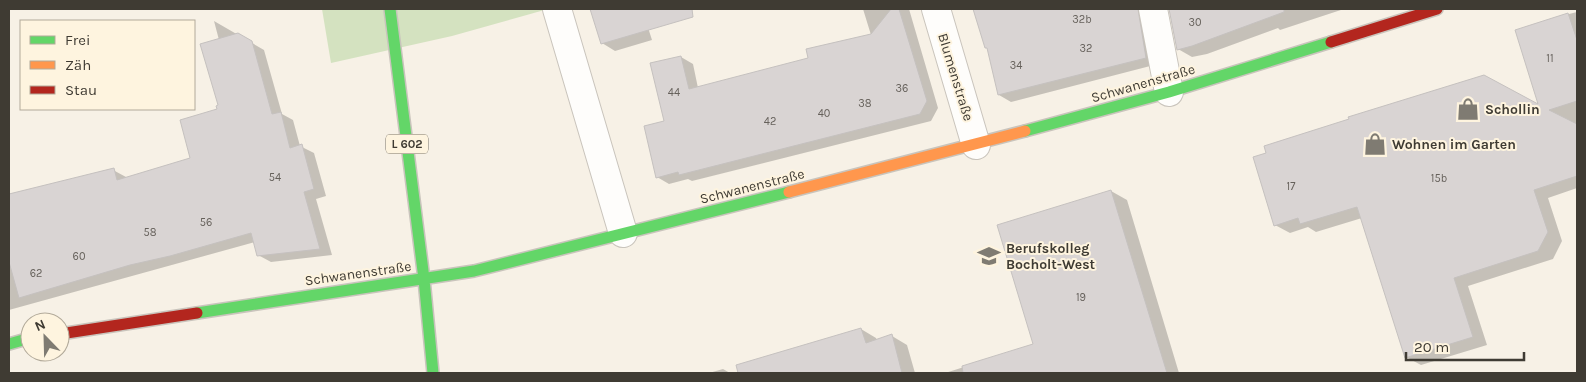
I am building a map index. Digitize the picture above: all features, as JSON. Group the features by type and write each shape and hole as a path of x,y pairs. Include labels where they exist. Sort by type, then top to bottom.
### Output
{"street":[{"name":"L 602","path":"390,9 424,278 433,373"},
{"path":"557,9 622,234"},
{"name":"Blumenstraße","path":"936,9 976,145"},
{"path":"1153,9 1169,92"},
{"name":"Schwanenstraße","path":"70,332 474,271 976,145 1169,92 1437,9"}],"green space":[{"path":"322,9 548,9 452,36 331,63"}],"building":[{"path":"590,9 692,9 693,17 601,44"},
{"path":"891,9 899,9 927,101 920,114 679,175 678,172 656,178 644,126 664,121 650,63 681,56 689,89 808,58 806,49 871,34"},
{"path":"973,9 1138,9 1146,58 998,95 987,48 985,48"},
{"path":"1169,9 1284,9 1284,12 1177,50"},
{"path":"1568,13 1577,40 1577,101 1549,110 1577,124 1577,176 1534,190 1548,232 1538,251 1454,278 1473,337 1405,358 1357,207 1300,224 1298,218 1274,226 1253,157 1266,153 1264,146 1349,119 1348,117 1484,75 1538,104 1515,30"},
{"path":"238,33 252,41 272,114 281,112 290,148 302,144 314,189 304,192 320,249 257,256 251,233 170,256 130,265 19,298 9,262 9,194 114,168 117,180 190,158 180,120 217,109 216,106 218,105 200,44"},
{"path":"1111,190 1167,373 963,373 962,366 1033,344 997,225"},
{"path":"861,328 866,343 892,334 902,373 738,373 736,365"}],"traffic: fast":[{"path":"390,9 424,279 433,373"},
{"path":"1025,131 1169,92 1331,42"},
{"path":"197,313 474,271 789,192"},
{"path":"9,344 20,341"}],"traffic: slow":[{"path":"789,192 1025,131"}],"traffic: jam":[{"path":"1331,42 1437,9"},
{"path":"70,332 197,313"}],"place":[{"name":"Schollin","path":"1468,109"},
{"name":"Wohnen im Garten","path":"1375,144"},
{"name":"Berufskolleg Bocholt-West","path":"989,256"}]}
